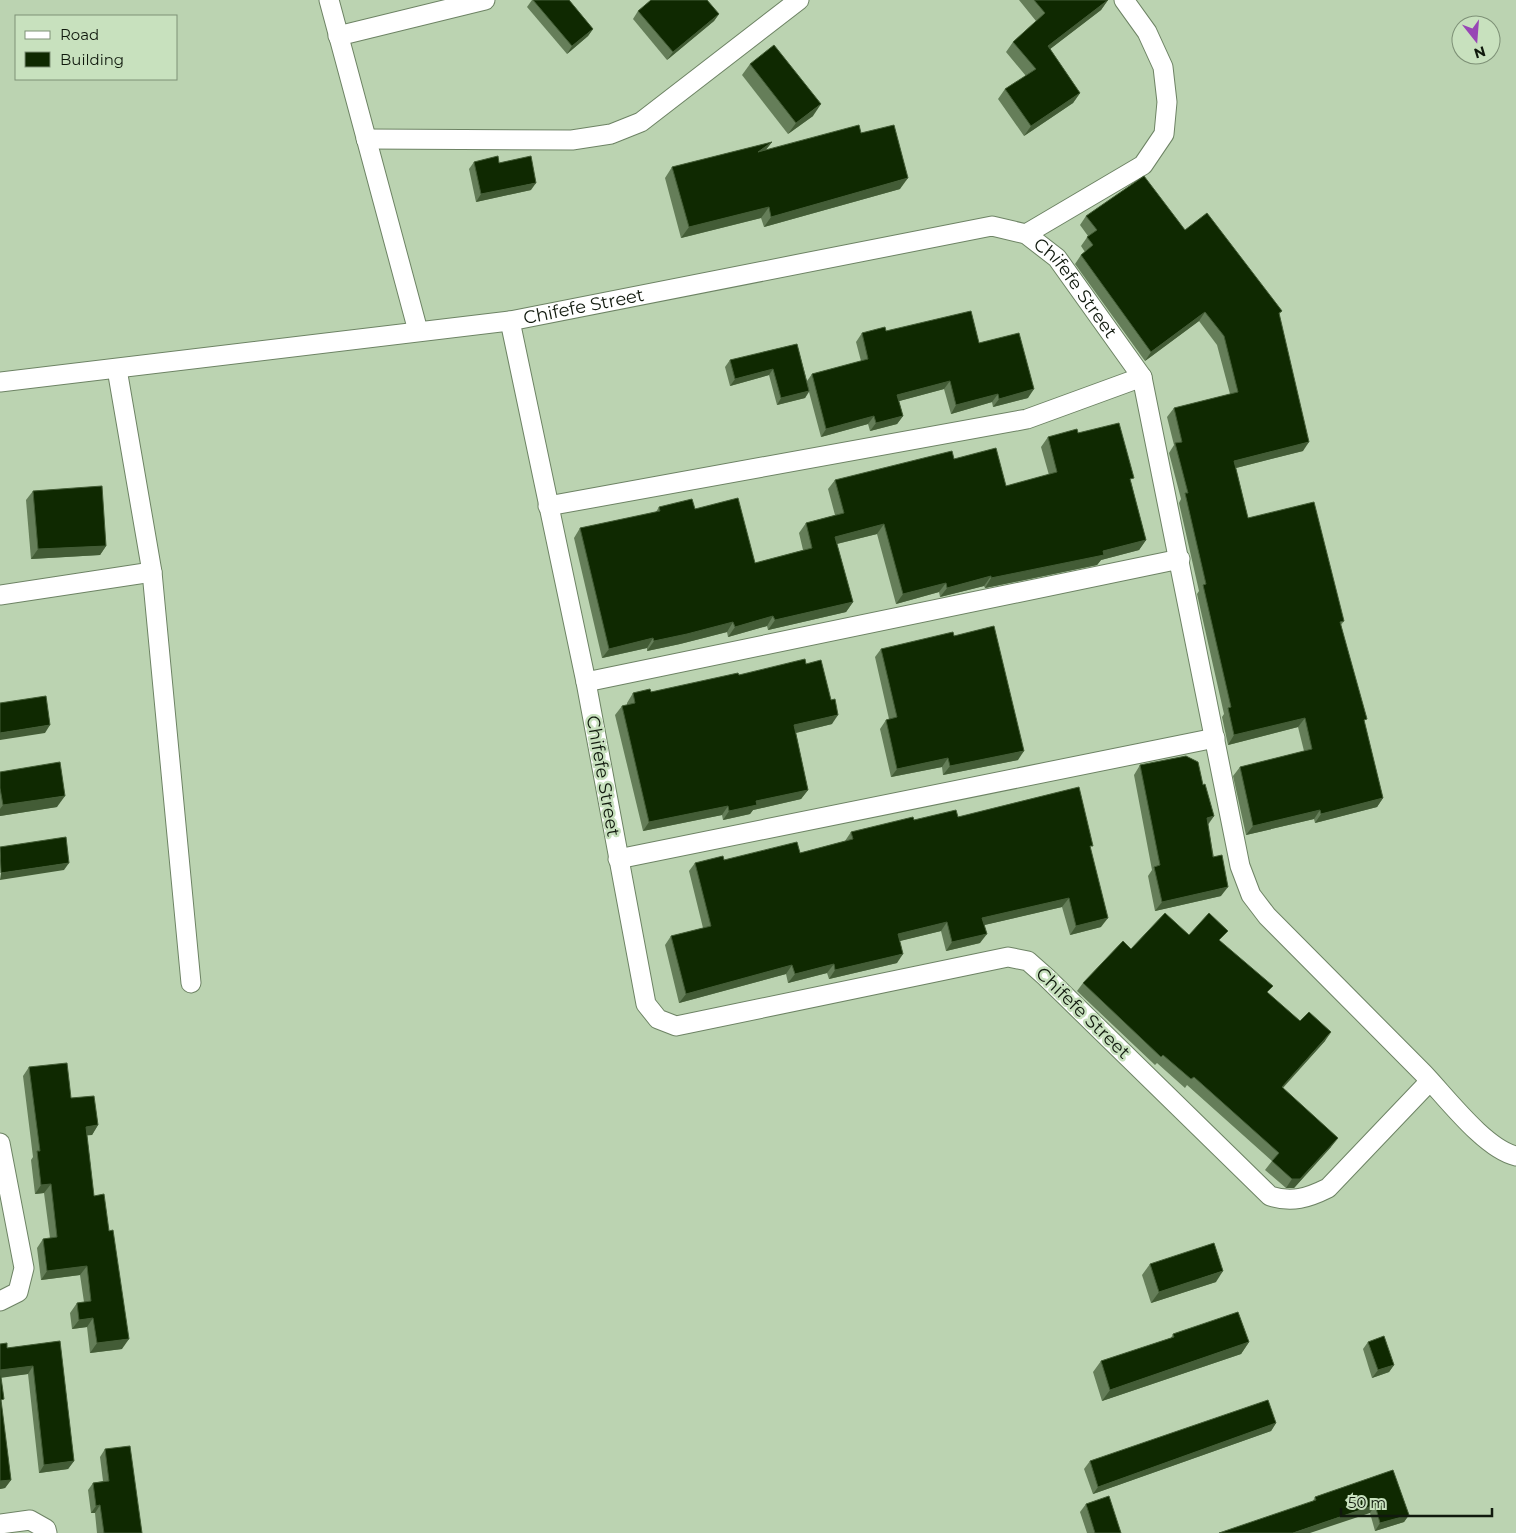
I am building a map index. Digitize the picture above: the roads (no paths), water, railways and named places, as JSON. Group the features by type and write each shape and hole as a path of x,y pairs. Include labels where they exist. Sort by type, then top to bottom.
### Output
{"street":[{"path":"329,0 418,332"},
{"path":"338,36 485,0"},
{"path":"366,139 572,140 611,134 641,122 800,0"},
{"path":"1026,234 1143,165 1164,134 1167,102 1163,66 1147,32 1124,0"},
{"name":"Chifefe Street","path":"1142,377 1057,258 1026,234 992,226 510,321 586,682 646,1004 658,1019 676,1026 1008,957 1028,961 1046,976 1270,1196 1284,1201 1309,1198 1328,1188 1430,1081"},
{"path":"0,382 510,321"},
{"path":"117,369 152,572 191,983"},
{"path":"548,506 1027,419 1142,377 1240,866 1251,895 1267,916 1478,1132 1507,1154 1516,1156"},
{"path":"586,682 1180,559"},
{"path":"0,595 152,572"},
{"path":"618,859 1214,738"},
{"path":"0,1143 24,1268 18,1292 0,1301"},
{"path":"0,1524 30,1520 46,1528 47,1533"}]}
